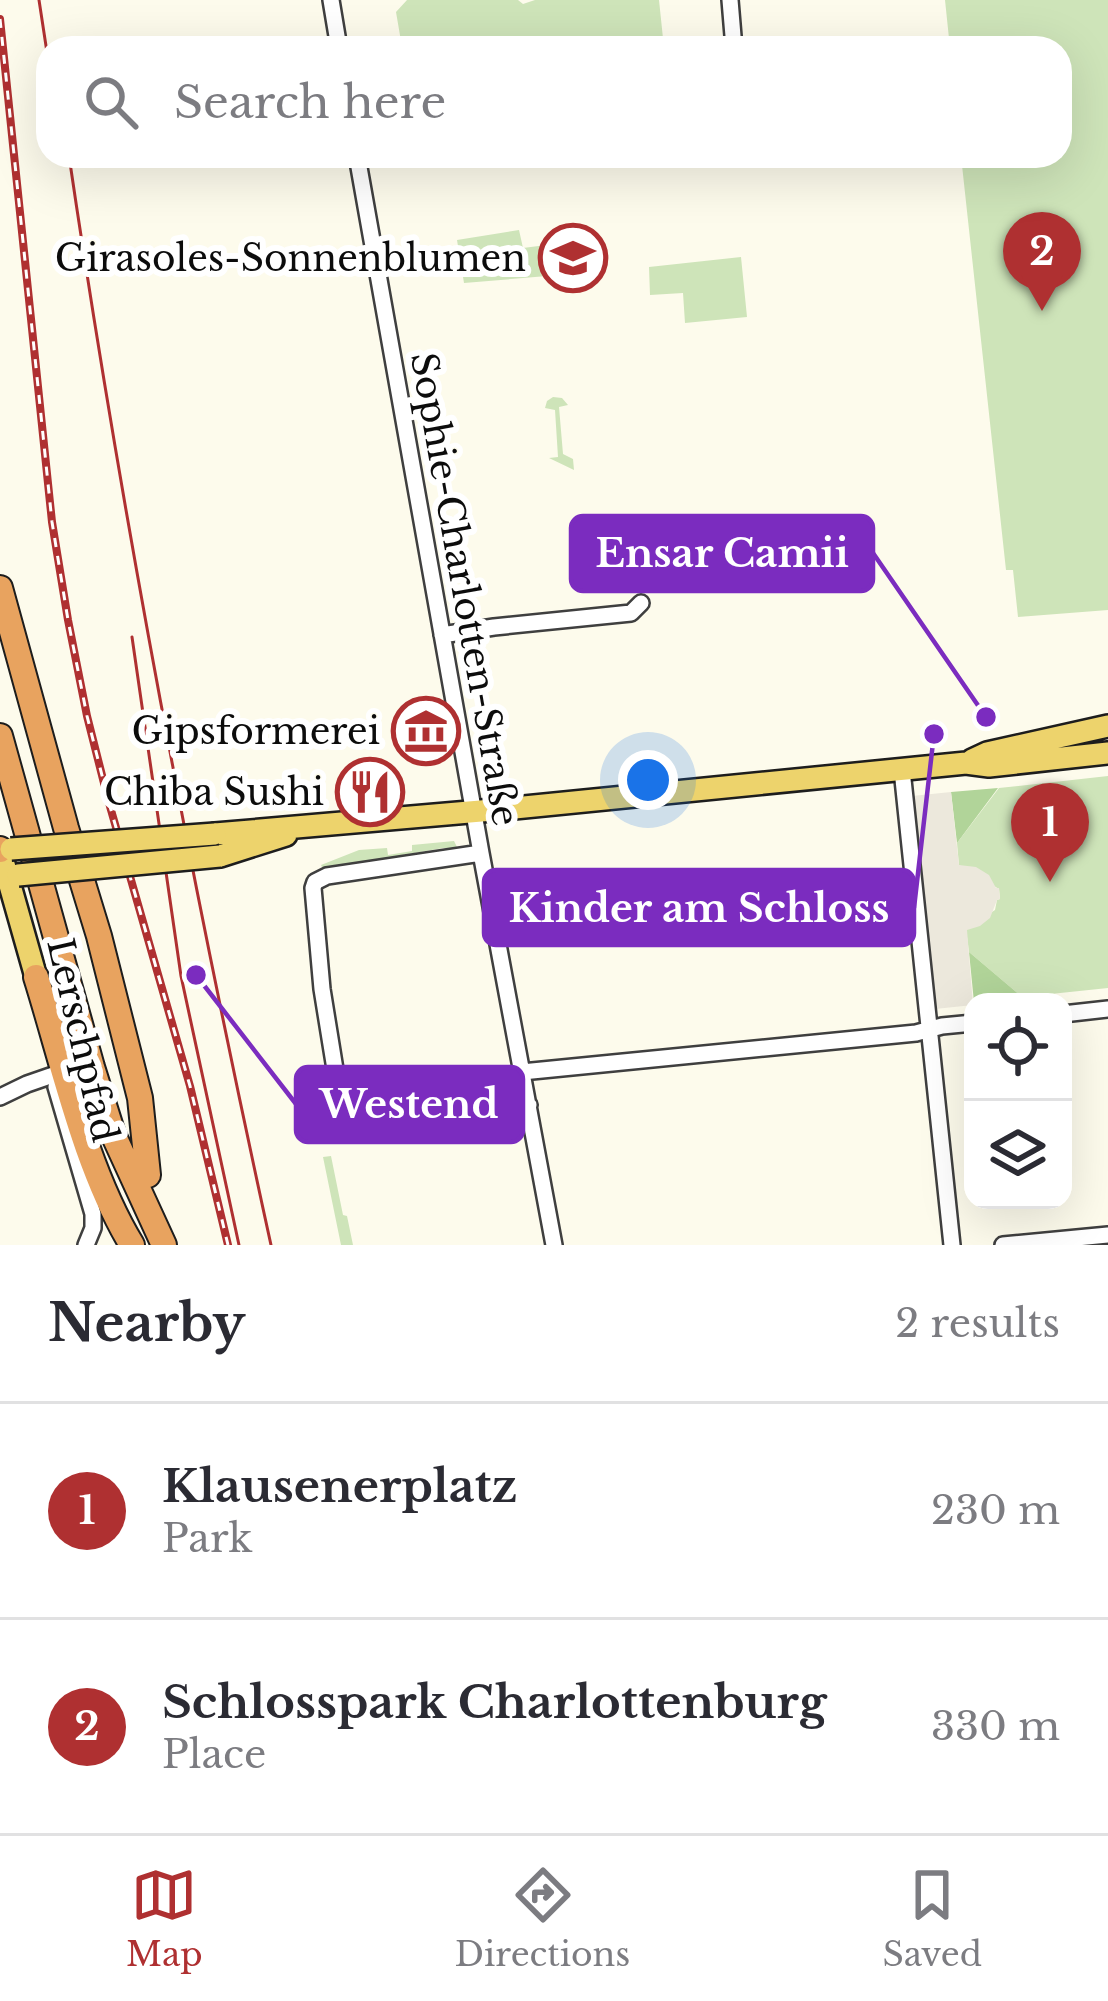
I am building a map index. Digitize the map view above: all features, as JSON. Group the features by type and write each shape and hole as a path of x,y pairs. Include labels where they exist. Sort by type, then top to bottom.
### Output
{"highway":[{"path":"0,588 140,1098 148,1174"},
{"path":"0,736 99,1089 129,1172 164,1245"},
{"path":"0,772 88,1091 119,1175 152,1245"},
{"path":"36,977 93,1163 132,1245"}],"main road":[{"path":"966,763 987,753 1108,726"},
{"path":"8,876 82,881 308,826 1108,753"},
{"path":"3,850 68,834 217,845"},
{"name":"Lerschpfad","path":"3,850 36,977"}],"street":[{"path":"331,0 337,36"},
{"path":"730,0 733,36"},
{"name":"Sophie-Charlotten-Straße","path":"359,168 554,1245"},
{"path":"442,635 631,613 641,603"},
{"path":"902,770 952,1245"},
{"path":"481,853 327,876 315,882 322,989 340,1100 349,1116 360,1119 529,1106"},
{"name":"Lerschpfad","path":"36,977 37,1012 93,1214 86,1245"},
{"path":"1072,1013 1108,1009"},
{"path":"522,1072 964,1024"},
{"path":"0,1097 53,1076"},
{"path":"1003,1245 1108,1235"}],"green space":[{"path":"407,0 518,0 523,4 535,0 659,0 663,36 400,36 396,12"},
{"path":"945,0 1108,0 1108,610 1018,617 1013,570 1006,570 962,168 1072,168 1072,36 949,36"},
{"path":"519,230 523,248 554,244 559,275 464,283 457,240"},
{"path":"741,257 747,317 685,323 683,293 650,295 649,267"},
{"path":"553,397 568,405 559,407 563,454 573,459 574,470 549,458 558,457 555,410 545,408"},
{"path":"1108,776 1108,988 1017,993 969,952 966,929 995,910 999,889 959,865 957,843 999,788"},
{"path":"998,788 957,843 951,792"},
{"path":"454,841 458,849 323,869 321,865 359,850 387,848 388,855 412,851 412,845"},
{"path":"969,952 1017,993 973,993"},
{"path":"331,1156 353,1245 341,1245 323,1157"}],"shaded area":[{"path":"951,792 959,865 976,867 999,888 1000,899 990,918 967,930 972,993 964,993 964,1006 935,1009 912,796"}],"tram line":[{"path":"39,0 44,36"},
{"path":"71,168 161,702 271,1245"},
{"path":"132,637 181,976 239,1245"}],"railway":[{"path":"0,19 52,522 68,620 109,803 190,1086 228,1245"}],"place":[{"name":"Girasoles-Sonnenblumen","path":"573,258"},
{"name":"Schlosspark Charlottenburg","path":"1042,311"},
{"name":"Ensar Camii","path":"986,717"},
{"name":"Gipsformerei","path":"426,731"},
{"name":"Kinder am Schloss","path":"934,734"},
{"name":"Chiba Sushi","path":"370,792"},
{"name":"Klausenerplatz","path":"1050,882"},
{"name":"Westend","path":"196,975"}]}
